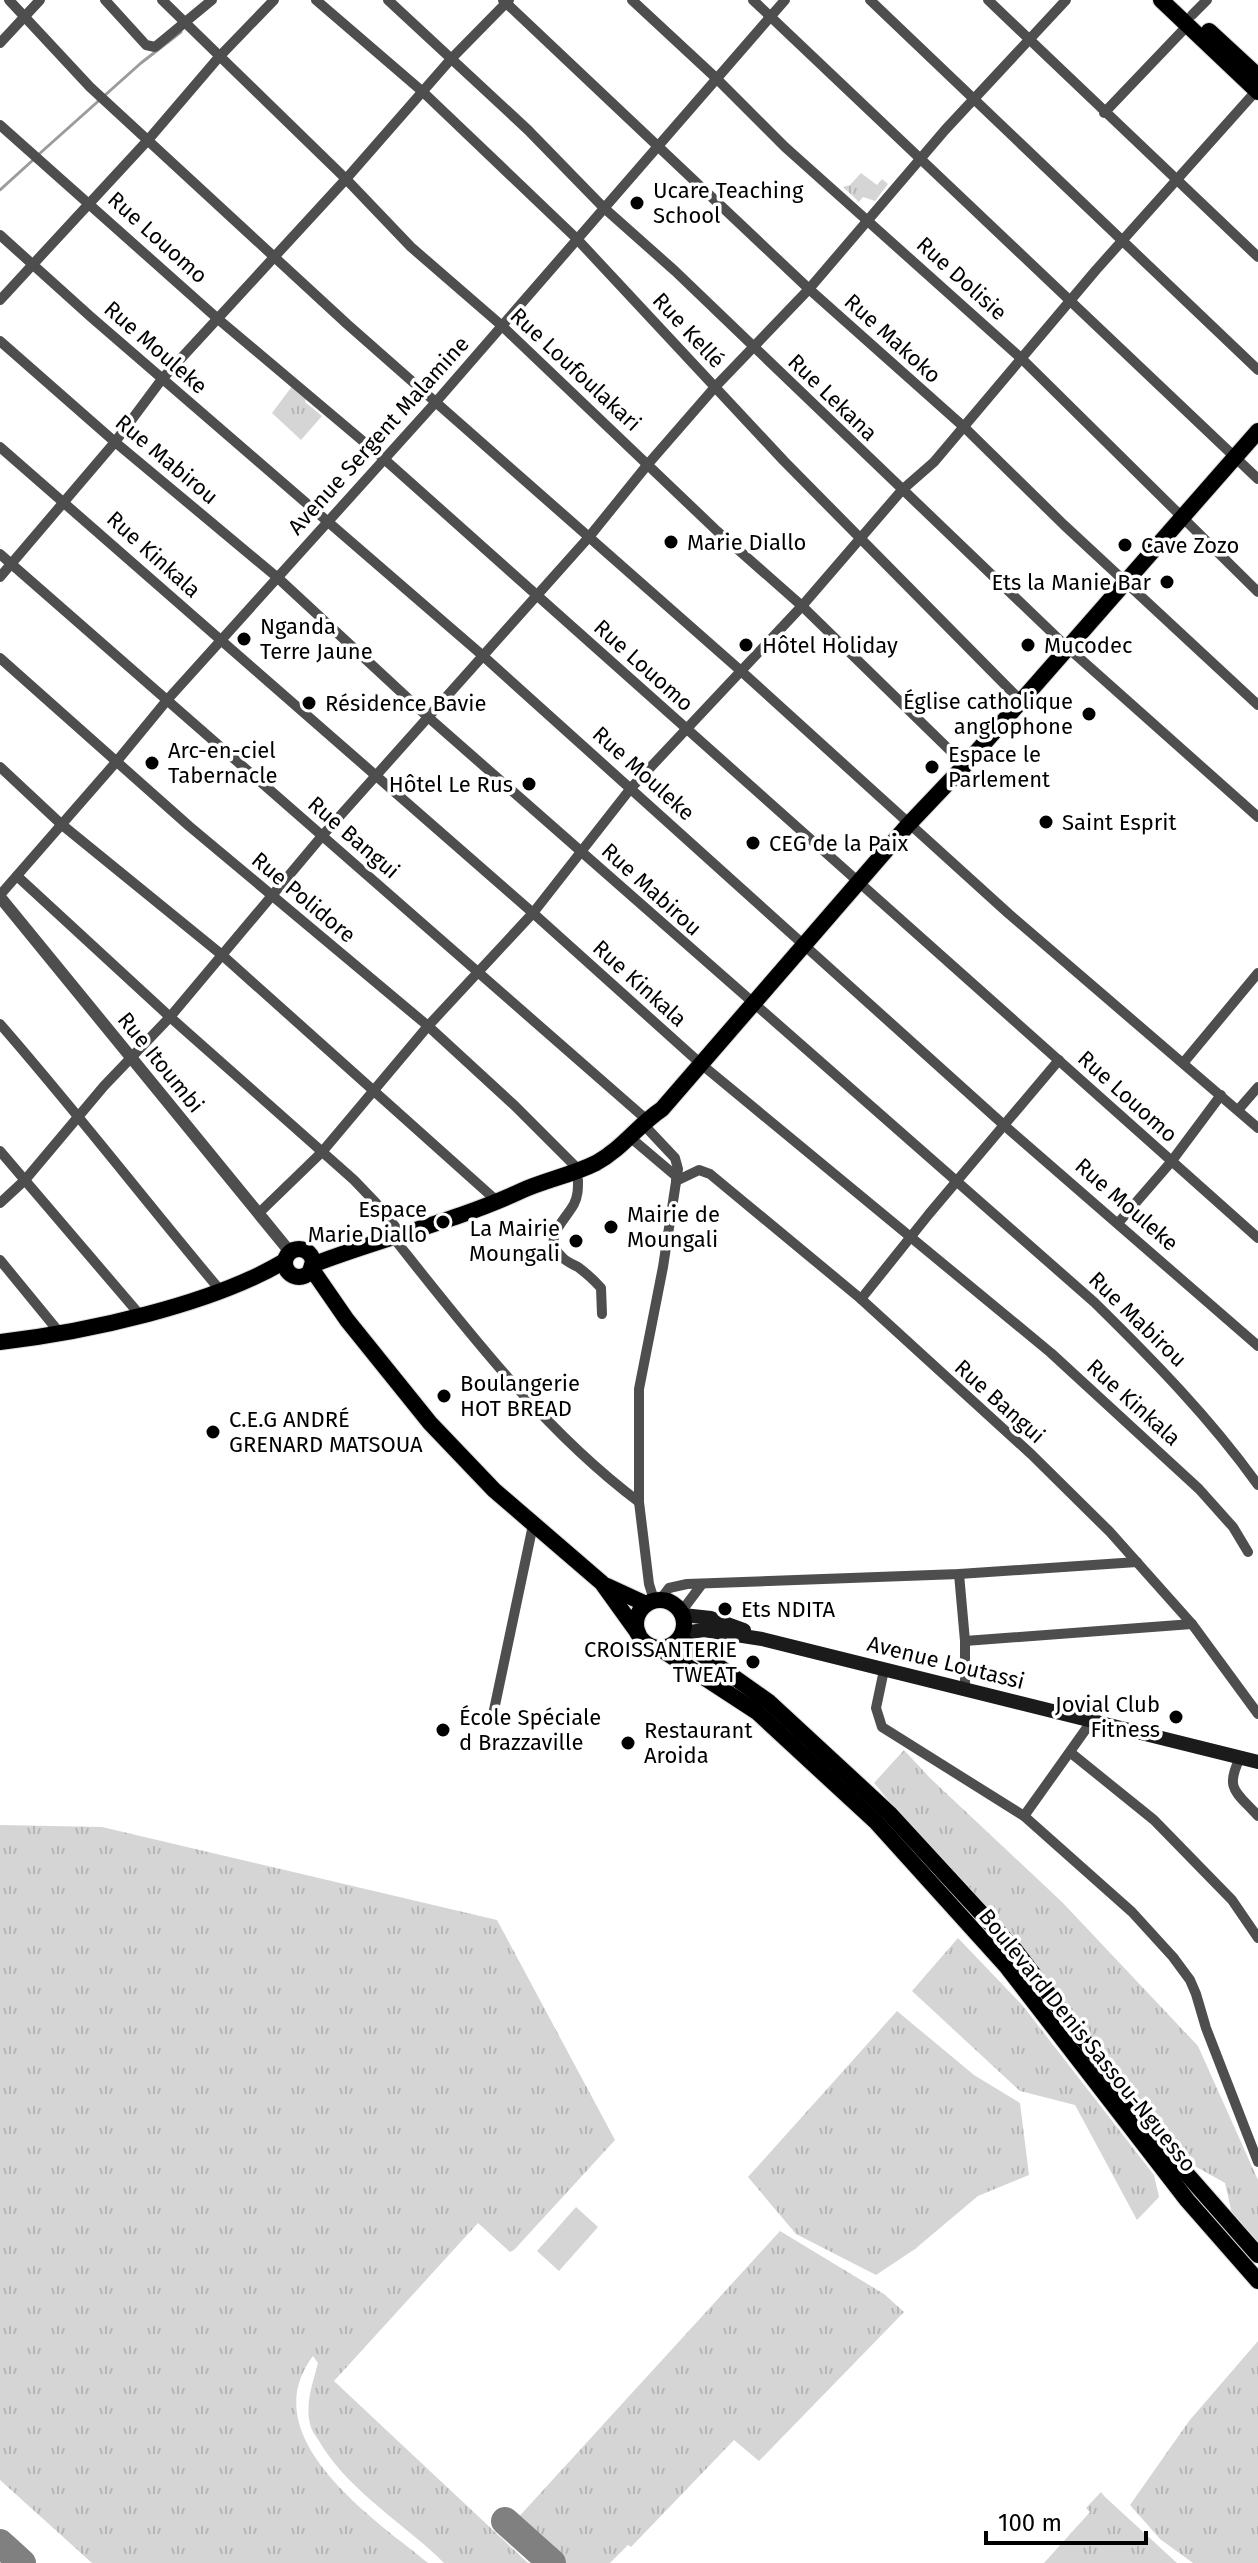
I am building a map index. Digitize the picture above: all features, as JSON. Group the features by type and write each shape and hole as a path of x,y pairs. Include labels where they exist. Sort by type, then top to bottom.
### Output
{"main road":[{"path":"1161,0 1190,20 1257,86"},
{"path":"1177,0 1190,20"},
{"path":"0,1342 140,1315 504,1200 522,1198 616,1163 908,825 965,765 1258,431"},
{"path":"299,1264 430,1423 494,1490 602,1583 646,1644 667,1647 681,1636 682,1614 672,1603 653,1602 602,1583"},
{"path":"638,1633 637,1617 653,1602"},
{"name":"Avenue Loutassi","path":"682,1614 711,1618 762,1639"},
{"name":"Avenue Loutassi","path":"681,1636 704,1630 762,1639 1258,1762"},
{"name":"Boulevard Denis Sassou-Nguesso","path":"681,1636 769,1702 889,1813 1016,1951 1178,2164 1258,2255"},
{"name":"Boulevard Denis Sassou-Nguesso","path":"659,1648 757,1712 876,1822 1007,1967 1187,2200 1258,2281"},
{"path":"1187,2200 1202,2190"}],"street":[{"path":"9,0 90,87 435,403 741,671 908,825 1258,1128"},
{"path":"0,43 40,0"},
{"path":"105,0 146,45 155,47 212,0"},
{"name":"Rue Loufoulakari","path":"162,0 346,179 411,247 501,325 717,531 802,606 965,765"},
{"path":"0,300 274,0"},
{"name":"Rue Kellé","path":"316,0 423,92 576,238 860,538 1020,700"},
{"name":"Rue Lekana","path":"388,0 528,130 603,207 1067,647 1258,817"},
{"name":"Rue Dolisie","path":"632,0 785,147 1022,359 1258,592"},
{"path":"753,0 1258,479"},
{"name":"Avenue Sergent Malamine","path":"0,896 168,699 435,403 785,0"},
{"path":"870,0 1258,370"},
{"path":"988,0 1258,257"},
{"path":"0,1203 25,1180 79,1115 170,1017 322,836 589,537 715,387 809,289 974,97 1066,0"},
{"path":"1104,113 1207,0"},
{"path":"0,577 115,442 162,379 506,1"},
{"name":"Rue Makoko","path":"506,1 809,289 964,427 1258,705"},
{"path":"260,1212 322,1152 428,1026 533,913 631,788 802,606 902,490 934,462 1257,86"},
{"name":"Rue Louomo","path":"0,125 218,319 383,458 1258,1238"},
{"name":"Rue Mouleke","path":"0,235 482,655 1005,1126 1258,1346"},
{"name":"Rue Mabirou","path":"0,341 278,578 428,717 1094,1302 1168,1375 1228,1443 1258,1485"},
{"name":"Rue Kinkala","path":"0,447 701,1064 1051,1353 1199,1489 1233,1527 1248,1552"},
{"name":"Rue Bangui","path":"0,554 478,971 647,1125 675,1158 677,1179 699,1170 710,1174 861,1299 1031,1454 1137,1562 1192,1624 1258,1714"},
{"name":"Rue Polidore","path":"0,658 273,897 428,1026 515,1106 578,1175"},
{"path":"0,767 61,824 222,955 372,1091 504,1200"},
{"path":"17,876 376,1203 396,1235 515,1384 597,1468 639,1502"},
{"name":"Rue Itoumbi","path":"0,896 260,1212 299,1264"},
{"path":"1184,1062 1258,973"},
{"path":"0,1024 79,1115 143,1199 220,1290"},
{"path":"861,1299 1059,1060"},
{"path":"1238,1110 1258,1087"},
{"path":"1119,1222 1171,1162 1221,1095"},
{"path":"634,1141 677,1179 639,1389 639,1502 653,1602 669,1588 687,1584 959,1574 1137,1562"},
{"path":"0,1151 140,1315"},
{"path":"578,1175 578,1194 552,1240 554,1249 563,1259 601,1288 602,1314"},
{"path":"0,1260 59,1332"},
{"path":"494,1710 533,1525"},
{"path":"959,1574 965,1641 965,1690"},
{"path":"682,1614 702,1584"},
{"path":"965,1641 1192,1624"},
{"path":"884,1670 876,1708 882,1727 1024,1816 1132,1912 1173,1957 1190,1980 1258,2162"},
{"path":"1024,1816 1091,1722"},
{"path":"1071,1753 1154,1820 1232,1900 1258,1938"},
{"path":"1240,1758 1232,1773 1232,1786 1258,1816"}],"green space":[{"path":"861,173 877,185 882,179 888,184 875,201 863,197 859,202 843,187 850,185"},
{"path":"293,385 307,397 305,402 322,416 301,440 272,413"},
{"path":"904,1750 1062,1902 1198,2046 1258,2180 1258,2242 1232,2214 1225,2183 1191,2164 874,1783"},
{"path":"0,1825 102,1827 497,1920 615,2140 514,2250 510,2252 478,2223 334,2381 528,2563 444,2563 345,2476 311,2426 309,2401 318,2363 313,2356 298,2386 298,2416 308,2445 327,2473 351,2499 428,2563 92,2563 0,2480"},
{"path":"958,1938 1023,2006 1154,2175 1159,2197 1137,2220 1075,2105 1020,2091 912,1991"},
{"path":"897,2011 974,2075 1020,2103 1029,2175 978,2196 915,2249 876,2275 796,2234 748,2177"},
{"path":"576,2207 598,2227 559,2271 537,2251"},
{"path":"780,2231 884,2294 904,2312 759,2461 734,2440 631,2547 628,2545 610,2563 561,2563 515,2521"},
{"path":"1258,2341 1258,2563 1193,2563 1160,2539 1130,2505 1189,2421"},
{"path":"1101,2492 1177,2563 1044,2563 1090,2512 1086,2508"}],"waterway":[{"path":"38,155 141,63 181,32"},
{"path":"0,190 33,160"}],"taxiway":[{"path":"505,2521 552,2563"},
{"path":"0,2543 22,2563"}],"place":[{"name":"Ucare Teaching School","path":"637,203"},
{"name":"Marie Diallo","path":"671,542"},
{"name":"Cave Zozo","path":"1125,545"},
{"name":"Ets la Manie Bar","path":"1167,582"},
{"name":"Nganda Terre Jaune","path":"244,639"},
{"name":"Hôtel Holiday","path":"746,645"},
{"name":"Mucodec","path":"1028,645"},
{"name":"Résidence Bavie","path":"309,703"},
{"name":"Église catholique anglophone","path":"1089,714"},
{"name":"Arc-en-ciel Tabernacle","path":"152,763"},
{"name":"Espace le Parlement","path":"932,767"},
{"name":"Hôtel Le Rus","path":"529,784"},
{"name":"Saint Esprit","path":"1046,822"},
{"name":"CEG de la Paix","path":"753,843"},
{"name":"Espace Marie Diallo","path":"443,1222"},
{"name":"Mairie de Moungali","path":"611,1227"},
{"name":"La Mairie Moungali","path":"576,1241"},
{"name":"Boulangerie HOT BREAD","path":"444,1396"},
{"name":"C.E.G ANDRÉ GRENARD MATSOUA","path":"213,1432"},
{"name":"Ets NDITA","path":"725,1609"},
{"name":"CROISSANTERIE TWEAT","path":"753,1662"},
{"name":"Jovial Club Fitness","path":"1176,1717"},
{"name":"École Spéciale d Brazzaville","path":"443,1730"},
{"name":"Restaurant Aroida","path":"628,1743"}]}
